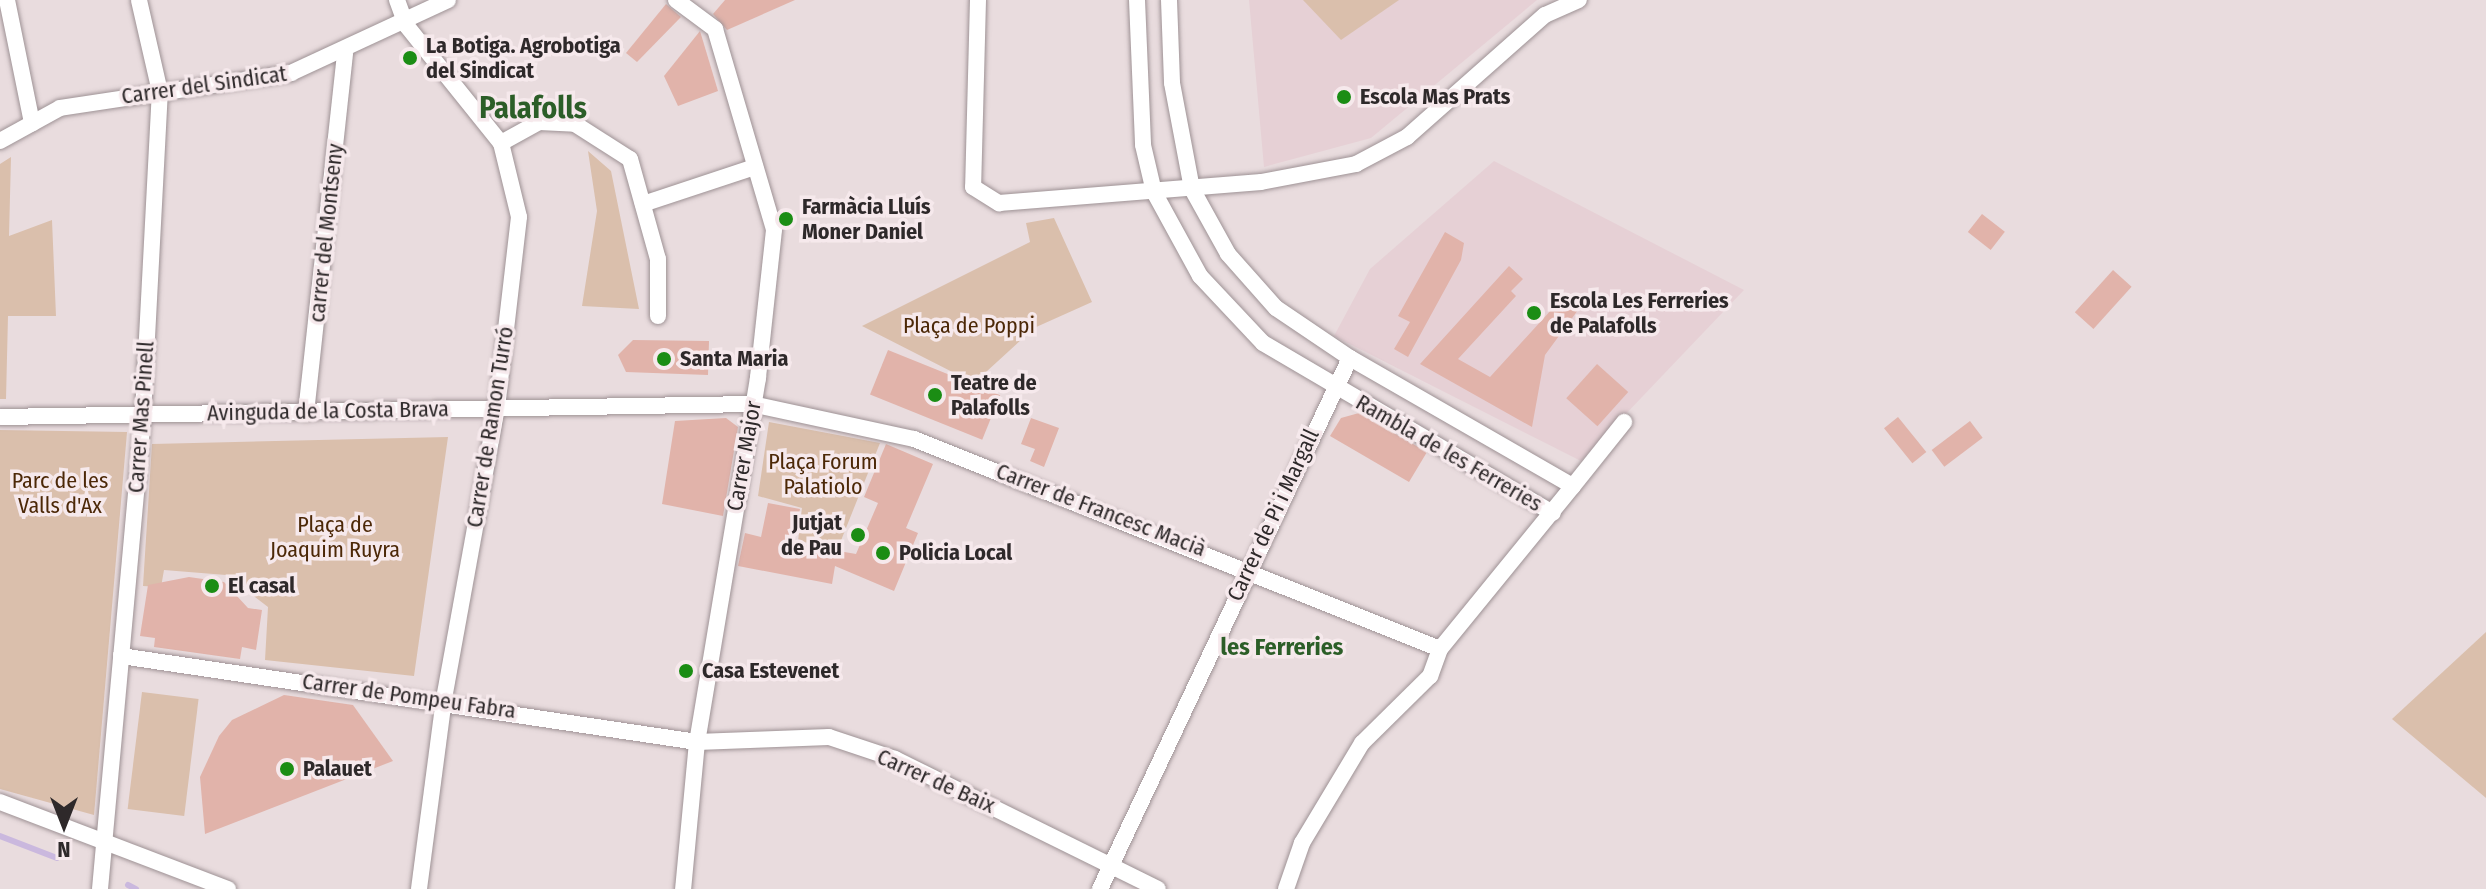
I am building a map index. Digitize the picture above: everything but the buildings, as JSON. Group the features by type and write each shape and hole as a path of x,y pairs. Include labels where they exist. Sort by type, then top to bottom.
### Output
{"street":[{"path":"7,0 32,123"},
{"name":"Carrer Mas Pinell","path":"100,889 143,414 160,92 139,0"},
{"name":"Carrer de Ramon Turró","path":"397,0 406,25 501,143 519,217 497,407 444,699 419,889"},
{"name":"Carrer del Sindicat","path":"0,141 60,108 291,73 406,25 448,0"},
{"name":"Carrer Major","path":"676,0 715,29 774,230 752,404 697,742 683,889"},
{"path":"978,0 973,187 984,199 1154,192 1311,175 1379,152 1424,123 1545,15 1579,0"},
{"name":"Rambla de les Ferreries","path":"1137,0 1143,145 1154,192 1221,301 1263,343 1553,513 1573,486 1350,358 1276,308 1228,254 1192,189 1172,83 1169,0"},
{"name":"carrer del Montseny","path":"306,413 345,53"},
{"path":"501,143 539,122 575,124 630,159 658,259 658,316"},
{"path":"643,204 755,167"},
{"name":"Carrer de Pi i Margall","path":"1100,889 1110,861 1350,358"},
{"name":"Avinguda de la Costa Brava","path":"0,417 752,404"},
{"name":"Carrer de Francesc Macià","path":"752,404 914,439 1249,567 1440,649"},
{"path":"1573,486 1624,422"},
{"path":"1286,889 1302,843 1362,743 1430,676 1440,649 1553,513"},
{"name":"Carrer de Pompeu Fabra","path":"121,656 444,699 697,742"},
{"name":"Carrer de Baix","path":"697,742 829,737 895,759 1110,861 1158,889"},
{"path":"0,802 105,836 228,889"}],"shaded area":[{"name":"Escola Mas Prats","path":"1249,0 1537,0 1371,138 1264,167"},
{"name":"Escola Les Ferreries de Palafolls","path":"1494,161 1744,290 1581,461 1334,336 1370,269"}],"green space":[{"path":"1303,0 1399,0 1341,40"},
{"path":"588,151 611,171 639,309 582,306 597,211"},
{"path":"11,157 9,236 52,220 56,316 8,316 6,399 0,399 0,164"},
{"name":"Plaça de Poppi","path":"1054,218 1092,302 1034,328 974,383 862,326 1030,242 1026,223"},
{"name":"Plaça Forum Palatiolo","path":"769,422 880,443 838,548 798,541 802,508 758,496"},
{"name":"Parc de les Valls d'Ax","path":"0,430 127,432 94,815 0,789"},
{"name":"Plaça de Joaquim Ruyra","path":"448,437 414,676 265,660 268,607 226,575 164,570 161,587 143,586 152,444"},
{"path":"2486,632 2486,798 2392,719"},
{"path":"142,692 199,699 184,816 128,809"}],"waterway":[{"path":"0,836 57,858"},
{"path":"128,885 136,889"}],"place":[{"name":"La Botiga. Agrobotiga del Sindicat","path":"410,58"},
{"name":"Escola Mas Prats","path":"1344,97"},
{"name":"Farmàcia Lluís Moner Daniel","path":"786,219"},
{"name":"Escola Les Ferreries de Palafolls","path":"1534,313"},
{"name":"Santa Maria","path":"664,359"},
{"name":"Teatre de Palafolls","path":"935,395"},
{"name":"Jutjat de Pau","path":"858,535"},
{"name":"Policia Local","path":"883,553"},
{"name":"El casal","path":"212,586"},
{"name":"Casa Estevenet","path":"686,671"},
{"name":"Palauet","path":"287,769"}],"district":[{"name":"Palafolls","path":"533,108"},
{"name":"les Ferreries","path":"1282,648"}]}
